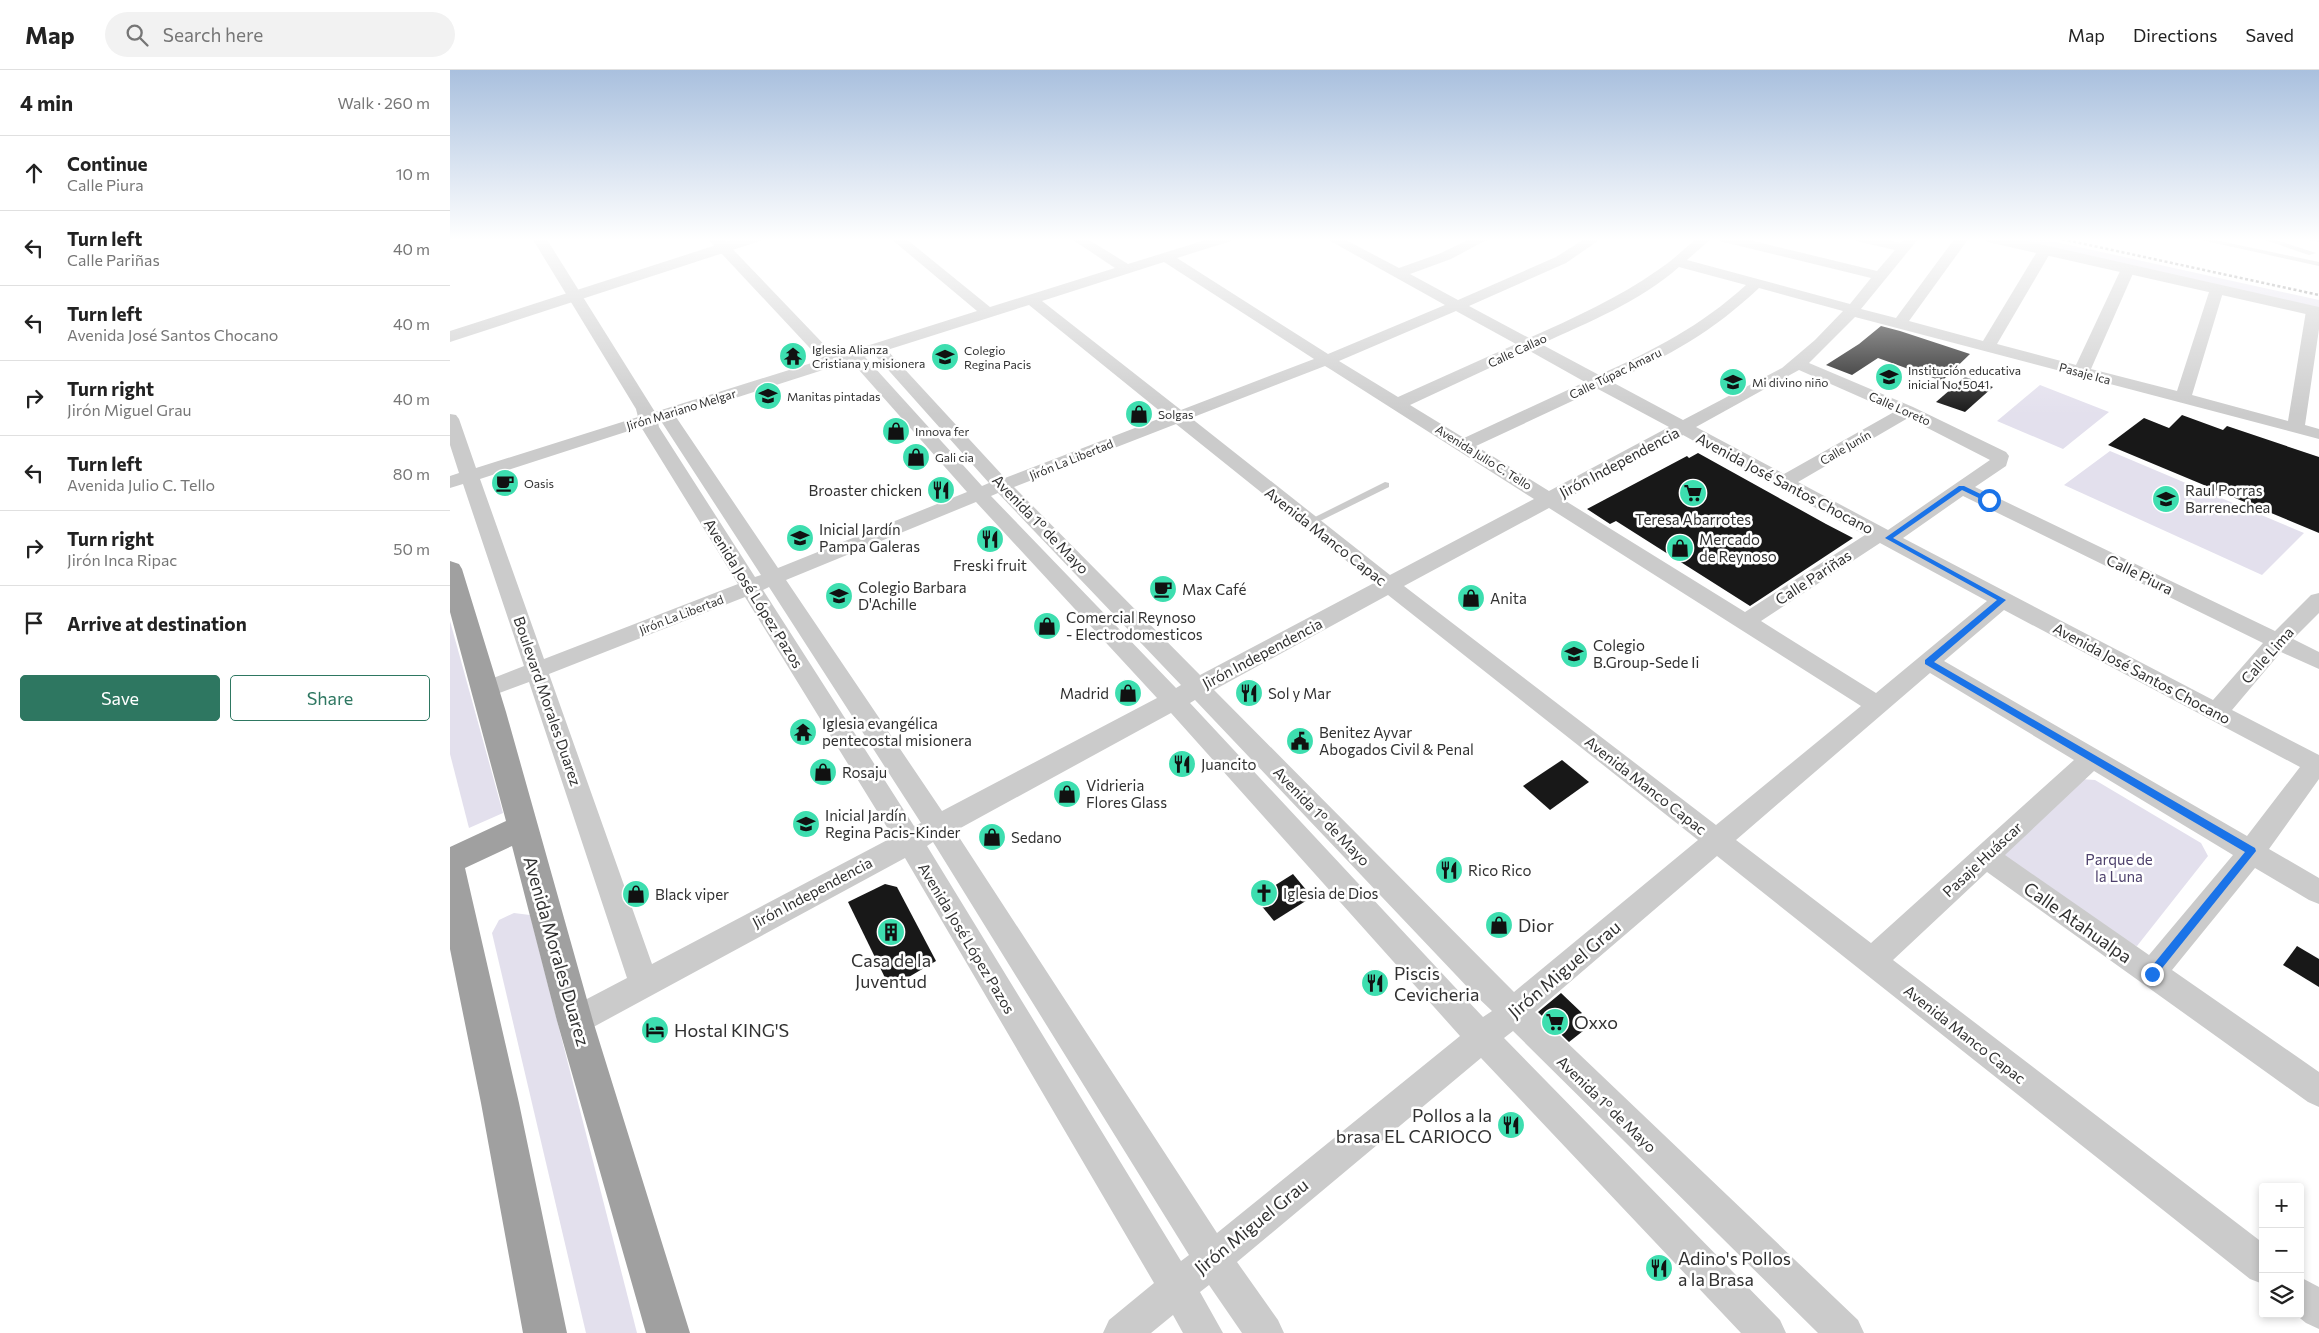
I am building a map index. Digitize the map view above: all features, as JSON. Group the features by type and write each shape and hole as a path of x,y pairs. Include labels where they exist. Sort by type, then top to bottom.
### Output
{"highway":[{"name":"Avenida Morales Duarez","path":"450,569 486,690 575,1021 668,1333"},
{"path":"450,861 522,827"},
{"path":"450,870 502,1113 545,1333"}],"street":[{"path":"450,337 574,297"},
{"name":"Avenida José López Pazos","path":"574,297 645,409 657,418 762,583 909,840 1204,1333"},
{"name":"Avenida 1º de Mayo","path":"783,297 854,355 991,490 1199,687 1513,1012 1845,1333"},
{"path":"969,297 989,314"},
{"name":"Jirón Mariano Melgar","path":"460,479 1042,297"},
{"name":"Avenida Julio C. Tello","path":"1228,297 1878,705"},
{"name":"Avenida José Santos Chocano","path":"1441,297 2002,600 2317,765"},
{"name":"Jirón La Libertad","path":"486,690 762,583 1177,417 1327,360 1476,297"},
{"name":"Calle Callao","path":"1398,404 1604,309 1626,297"},
{"name":"Calle Túpac Amaru","path":"1463,445 1599,382 1695,333 1741,297"},
{"name":"Pasaje Ica","path":"1806,297 1898,324 2319,434"},
{"name":"Jirón Independencia","path":"575,1021 909,840 1684,428 1798,364 1863,297"},
{"path":"1898,324 1918,297"},
{"path":"1987,347 2017,297"},
{"path":"2081,372 2115,297"},
{"path":"2183,398 2215,297"},
{"path":"2253,297 2316,311 2296,428"},
{"name":"Avenida Manco Capac","path":"1032,300 1389,585 2259,1263"},
{"name":"Calle Loreto","path":"1798,364 1906,411 2000,456"},
{"name":"Calle Junín","path":"1784,482 1856,442 1906,411"},
{"name":"Boulevard Morales Duarez","path":"450,419 460,479 537,670 644,983"},
{"name":"Calle Pariñas","path":"1746,621 1961,488 1999,462 2000,456"},
{"name":"Calle Piura","path":"1961,488 2319,661"},
{"name":"Avenida 1º de Mayo","path":"991,490 1174,700 1483,1037 1767,1333"},
{"name":"Avenida José López Pazos","path":"762,583 937,826 1212,1258 1265,1333"},
{"name":"Jirón Miguel Grau","path":"1122,1333 1483,1037 2002,600"},
{"name":"Calle Lima","path":"2216,712 2278,642 2319,600"},
{"path":"1928,662 2319,892"},
{"name":"Pasaje Huáscar","path":"1872,961 2092,758"},
{"path":"2152,974 2252,851 2317,765"},
{"name":"Calle Atahualpa","path":"1985,856 2319,1091"},
{"path":"2304,1298 2319,1310"}],"lane":[{"path":"1310,522 1385,485"}],"green space":[{"path":"2261,297 2305,297 2319,300 2319,310"},
{"path":"2040,385 2109,412 2063,449 1997,421"},
{"path":"2110,451 2304,533 2262,575 2064,485"},
{"path":"450,621 503,813 469,828 450,754"},
{"name":"Parque de la Luna","path":"2080,779 2095,780 2201,843 2208,856 2137,946 2116,942 2001,856"},
{"path":"514,913 530,915 637,1333 586,1333 492,933 499,920"}],"building":[{"path":"1881,326 1970,354 1942,381 1878,358 1852,375 1826,365 1859,344"},
{"path":"1965,377 1993,387 1965,412 1936,402"},
{"path":"2182,415 2223,430 2227,426 2319,457 2319,533 2108,445 2144,418 2169,428"},
{"path":"1698,453 1853,538 1750,606 1616,521 1610,524 1587,509 1687,456 1689,458"},
{"path":"1562,760 1589,782 1550,810 1523,786"},
{"path":"1293,874 1312,897 1274,921 1255,898"},
{"name":"Casa de la Juventud","path":"885,884 897,887 936,961 890,988 848,902"},
{"path":"2297,946 2319,959 2319,987 2283,965"},
{"name":"Oxxo","path":"1561,993 1582,1013 1573,1022 1583,1031 1569,1042 1538,1012"}],"place":[{"name":"Iglesia Alianza Cristiana y misionera","path":"793,356"},
{"name":"Colegio Regina Pacis","path":"945,357"},
{"name":"Institución educativa inicial No. 5041","path":"1889,377"},
{"name":"Mi divino niño","path":"1733,382"},
{"name":"Manitas pintadas","path":"768,396"},
{"name":"Solgas","path":"1139,414"},
{"name":"Innova fer","path":"896,431"},
{"name":"Gali cia","path":"916,457"},
{"name":"Oasis","path":"505,483"},
{"name":"Broaster chicken","path":"941,490"},
{"name":"Teresa Abarrotes","path":"1693,493"},
{"name":"Raul Porras Barrenechea","path":"2166,499"},
{"name":"Inicial Jardín Pampa Galeras","path":"800,538"},
{"name":"Freski fruit","path":"990,539"},
{"name":"Mercado de Reynoso","path":"1680,548"},
{"name":"Max Café","path":"1163,589"},
{"name":"Colegio Barbara D'Achille","path":"839,596"},
{"name":"Anita","path":"1471,598"},
{"name":"Comercial Reynoso - Electrodomesticos","path":"1047,626"},
{"name":"Colegio B.Group-Sede Ii","path":"1574,654"},
{"name":"Madrid","path":"1128,693"},
{"name":"Sol y Mar","path":"1249,693"},
{"name":"Iglesia evangélica pentecostal misionera","path":"803,732"},
{"name":"Benitez Ayvar Abogados Civil & Penal","path":"1300,741"},
{"name":"Juancito","path":"1182,764"},
{"name":"Rosaju","path":"823,772"},
{"name":"Vidrieria Flores Glass","path":"1067,794"},
{"name":"Inicial Jardín Regina Pacis-Kinder","path":"806,824"},
{"name":"Sedano","path":"992,837"},
{"name":"Rico Rico","path":"1449,870"},
{"name":"Iglesia de Dios","path":"1264,893"},
{"name":"Black viper","path":"636,894"},
{"name":"Dior","path":"1499,925"},
{"name":"Casa de la Juventud","path":"891,932"},
{"name":"Piscis Cevicheria","path":"1375,983"},
{"name":"Oxxo","path":"1555,1022"},
{"name":"Hostal KING'S","path":"655,1030"},
{"name":"Pollos a la brasa EL CARIOCO","path":"1511,1125"},
{"name":"Adino's Pollos a la Brasa","path":"1659,1268"}],"route":[{"path":"1989,500 1961,488 1889,538 2002,600 1928,662 2252,851 2152,974"}]}
